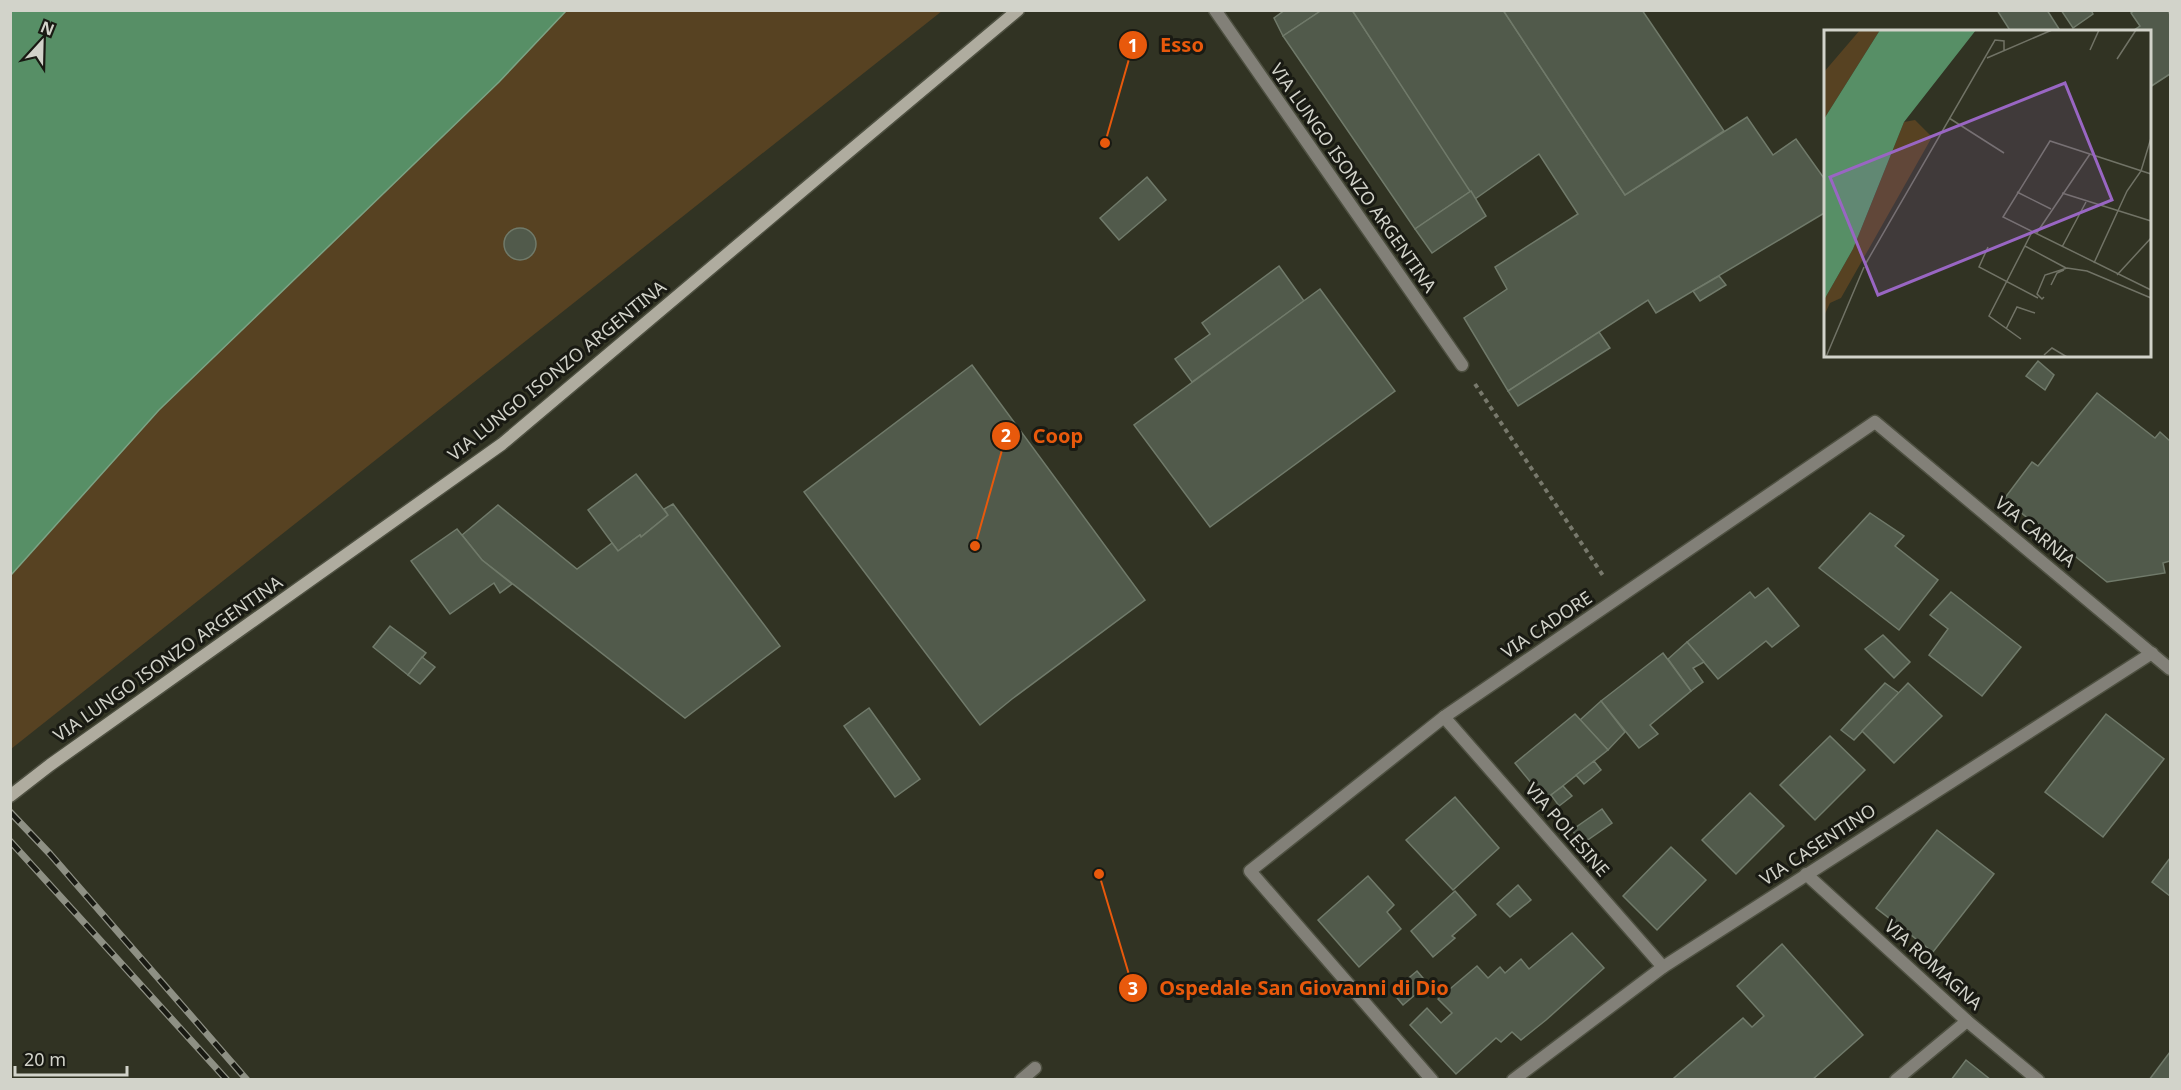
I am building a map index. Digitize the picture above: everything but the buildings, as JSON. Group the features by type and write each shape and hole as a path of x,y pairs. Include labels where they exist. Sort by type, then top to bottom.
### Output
{"main road":[{"name":"VIA LUNGO ISONZO ARGENTINA","path":"10,796 60,758 502,444 1018,10"}],"street":[{"name":"VIA LUNGO ISONZO ARGENTINA","path":"1215,10 1462,365"},
{"name":"VIA CADORE","path":"1432,1080 1250,871 1444,717 1875,422"},
{"name":"VIA CARNIA","path":"1875,422 2170,669"},
{"name":"VIA CASENTINO","path":"1513,1080 1663,967 2152,653"},
{"name":"VIA POLESINE","path":"1444,717 1663,967"},
{"name":"VIA ROMAGNA","path":"1806,874 1967,1021 2038,1080"},
{"path":"1896,1080 1967,1021"},
{"path":"1021,1080 1035,1068"}],"path":[{"path":"1462,365 1618,598"}],"shaded area":[{"path":"11,10 566,11 499,82 159,410 11,575"},
{"path":"566,11 942,11 11,749 11,575 159,410 499,82"}],"railway":[{"path":"10,812 50,854 247,1080"},
{"path":"10,841 227,1080"}],"place":[{"name":"Esso","path":"1105,143"},
{"name":"Coop","path":"975,546"},
{"name":"Ospedale San Giovanni di Dio","path":"1099,874"}]}
